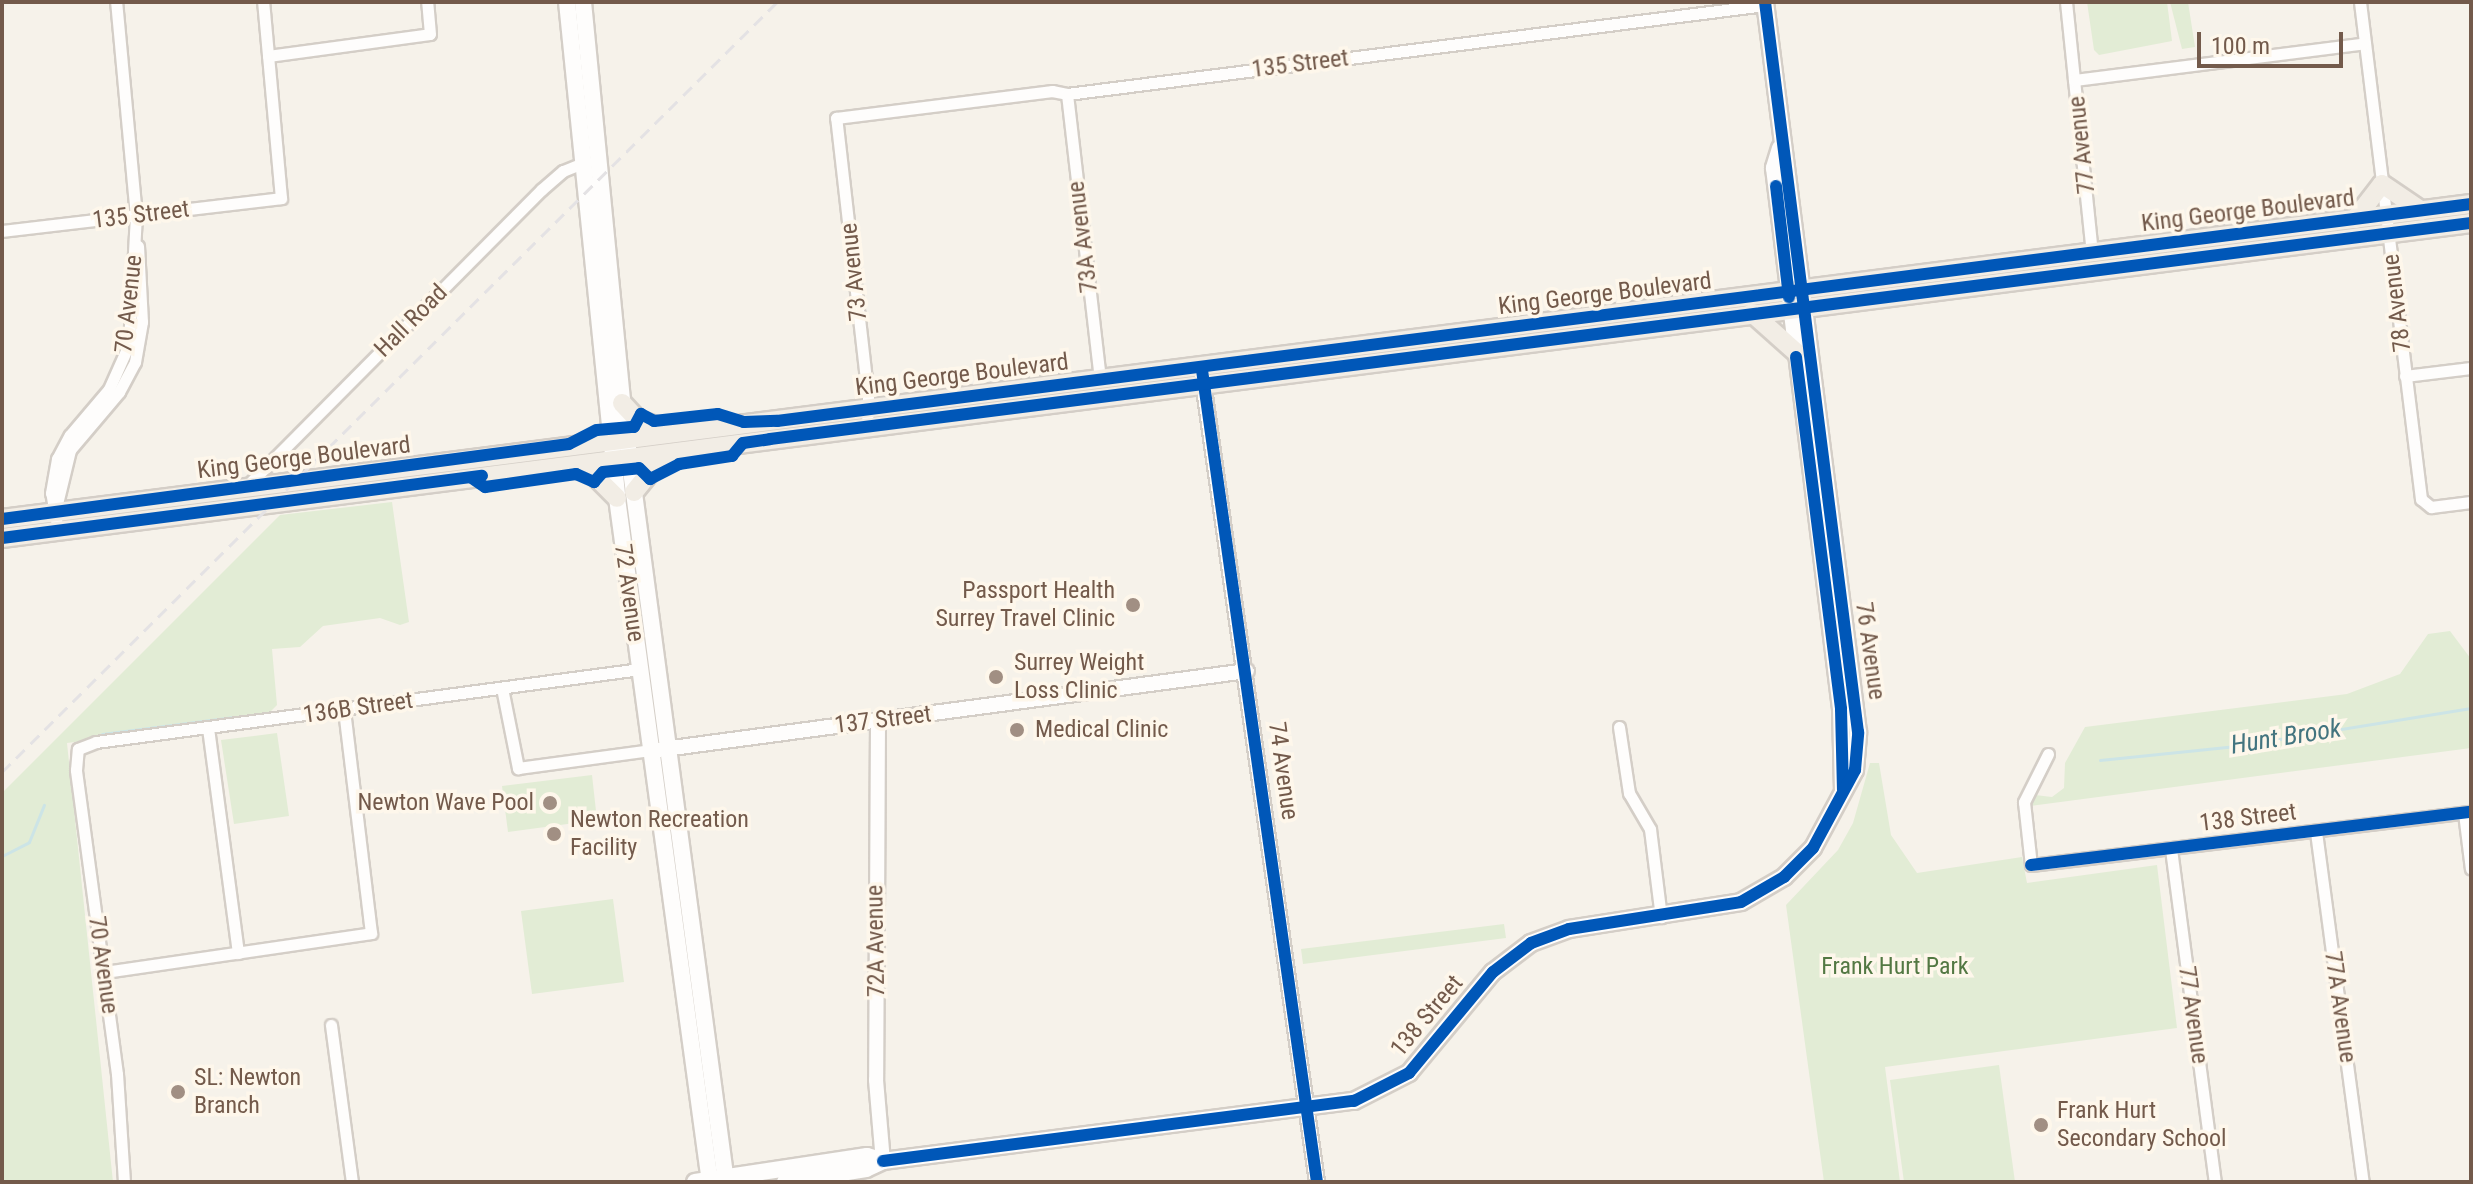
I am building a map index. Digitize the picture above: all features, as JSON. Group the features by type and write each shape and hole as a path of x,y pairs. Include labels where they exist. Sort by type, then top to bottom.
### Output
{"main road":[{"name":"72 Avenue","path":"567,2 583,163 713,1181"},
{"name":"72 Avenue","path":"583,2 622,403 618,437"},
{"name":"76 Avenue","path":"1765,4 1780,148 1787,167 1797,300 1858,732 1857,763 1843,790"},
{"path":"2355,219 2382,184 2422,211"},
{"name":"King George Boulevard","path":"2,519 56,522 223,509 574,468 679,453 1100,379 1207,374 1752,313 1797,300 2094,254 2355,219 2387,224 2422,211 2471,204"},
{"name":"King George Boulevard","path":"2,538 56,522 245,488 618,437 671,431 987,412 1207,374 1797,300 2066,274 2387,224 2471,223"},
{"name":"76 Avenue","path":"1797,300 1796,352 1841,709 1843,790"},
{"path":"1752,313 1796,352"},
{"path":"987,412 1013,398 1094,388 1100,379"},
{"path":"622,403 638,420 671,431"},
{"path":"574,468 590,471 625,495 652,470 679,453"},
{"path":"223,509 245,488"},
{"name":"72 Avenue","path":"625,495 640,669 660,749"},
{"path":"1829,622 1839,641 1849,720 1858,732"},
{"name":"138 Street","path":"785,1182 866,1169 883,1161 1307,1110 1374,1094 1409,1073 1493,972 1531,943 1569,929 1730,905 1784,877 1819,839 1843,790"},
{"name":"138 Street","path":"713,1181 867,1156 883,1161"}],"street":[{"name":"70 Avenue","path":"56,522 70,450 119,392 135,362 142,322 136,216 116,2"},
{"path":"263,2 268,56 430,34 427,2"},
{"name":"77 Avenue","path":"2066,2 2094,254"},
{"name":"78 Avenue","path":"2360,2 2405,376 2426,506 2471,502"},
{"name":"135 Street","path":"836,118 1052,91 1067,94 1765,4"},
{"path":"2074,80 2365,43"},
{"name":"135 Street","path":"2,231 281,198 268,56"},
{"name":"73A Avenue","path":"1067,94 1100,379"},
{"name":"73 Avenue","path":"836,118 867,418"},
{"name":"Hall Road","path":"245,488 541,190 563,171 583,163"},
{"path":"2066,274 2094,254"},
{"path":"2405,376 2471,368"},
{"name":"74 Avenue","path":"1207,374 1231,514 1228,530 1317,1182"},
{"name":"136B Street","path":"78,749 208,728 640,669"},
{"name":"137 Street","path":"502,688 518,768 1247,671"},
{"path":"105,972 371,933 344,711"},
{"name":"72A Avenue","path":"878,722 876,1080 883,1161"},
{"path":"1619,727 1629,793 1650,829 1661,917"},
{"path":"208,728 238,953"},
{"name":"70 Avenue","path":"78,749 76,770 105,972 124,1182"},
{"name":"138 Street","path":"2048,754 2024,802 2031,865 2468,813"},
{"path":"2468,813 2471,869"},
{"name":"77A Avenue","path":"2316,832 2363,1182"},
{"name":"77 Avenue","path":"2171,849 2215,1182"},
{"path":"331,1025 352,1182"}],"green space":[{"path":"2087,2 2167,2 2172,41 2099,55 2094,50"},
{"path":"2170,2 2188,2 2195,47 2182,49"},
{"path":"392,502 409,622 400,625 380,618 323,626 300,647 272,649 277,705 265,717 67,743 113,1182 2,1182 2,793 280,515"},
{"path":"2450,631 2471,659 2471,748 2030,806 2035,795 2052,797 2064,788 2065,763 2085,727 2347,694 2400,674 2428,634"},
{"path":"277,733 289,816 234,824 221,740"},
{"name":"Frank Hurt Park","path":"1870,763 1879,763 1891,835 1917,873 2022,857 2027,883 2157,865 2177,1028 1885,1067 1900,1182 1824,1182 1786,905 1838,850 1853,823"},
{"name":"Newton Wave Pool","path":"592,775 597,820 508,832 502,786"},
{"path":"613,899 624,982 532,994 521,911"},
{"path":"1504,924 1506,938 1303,964 1301,949"},
{"path":"1999,1065 2015,1182 1904,1182 1890,1080"}],"waterway":[{"path":"249,716 322,706"},
{"name":"Hunt Brook","path":"2100,760 2236,746 2471,708"},
{"path":"102,734 234,717"},
{"path":"2,856 29,842 44,805"}],"railway":[{"path":"2,772 777,2"}],"cycle path":[{"path":"883,1161 1354,1101 1409,1073 1493,972 1531,943 1569,929 1741,902 1784,877 1813,848 1855,770 1858,732 1765,2"},
{"path":"1776,186 1789,297"},
{"path":"2,519 569,444 597,430 634,427 641,414 654,421 718,414 744,422 777,421 2471,204"},
{"path":"472,478 485,487 576,474 594,482 603,472 639,468 650,479 679,464 732,456 743,443 770,439 2471,223"},
{"path":"1796,357 1841,709 1843,790"},
{"path":"1202,370 1317,1182"},
{"path":"2,538 482,476"},
{"path":"2031,865 2471,812"}],"place":[{"name":"Passport Health Surrey Travel Clinic","path":"1133,605"},
{"name":"Surrey Weight Loss Clinic","path":"996,677"},
{"name":"Medical Clinic","path":"1017,730"},
{"name":"Newton Wave Pool","path":"550,803"},
{"name":"Newton Recreation Facility","path":"554,834"},
{"name":"SL: Newton Branch","path":"178,1092"},
{"name":"Frank Hurt Secondary School","path":"2041,1125"}]}
